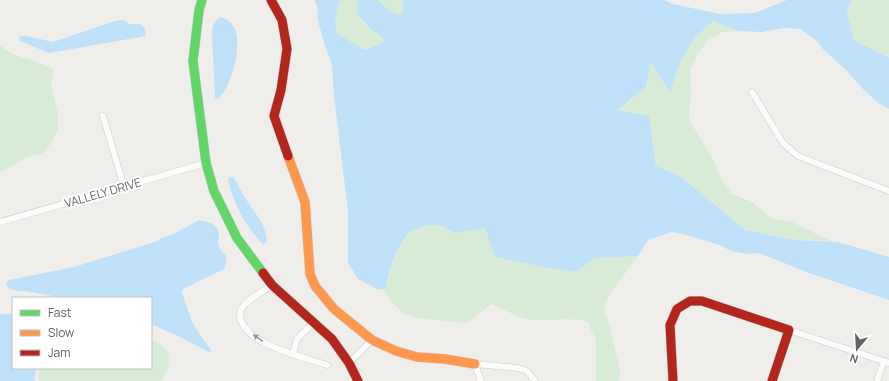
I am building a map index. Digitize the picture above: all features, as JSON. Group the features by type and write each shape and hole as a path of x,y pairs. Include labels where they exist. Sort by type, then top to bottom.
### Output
{"street":[{"path":"202,0 199,10 193,61 206,163 214,191 237,238 272,285 332,339 349,363 358,381"},
{"path":"271,0 282,20 287,49 281,90 274,116 304,202 310,274 315,286 334,309 372,340 396,351 417,357 518,368 527,371 535,381"},
{"path":"752,92 782,143 798,156 889,191"},
{"path":"104,116 124,187"},
{"name":"VALLELY DRIVE","path":"0,222 206,163"},
{"path":"272,285 243,306 240,312 240,319 247,330 260,341 327,365"},
{"path":"673,381 670,325 677,309 690,301 702,301 886,362 877,381"},
{"path":"293,354 297,338 313,322"},
{"path":"772,381 789,330"},
{"path":"349,363 372,340"},
{"path":"475,364 481,381"}],"green space":[{"path":"340,0 359,0 357,9 362,20 371,30 381,35 383,43 365,50 337,33 336,16"},
{"path":"377,0 402,0 404,10 402,14 395,14"},
{"path":"851,0 889,0 889,58 854,40 847,14"},
{"path":"713,21 739,31 723,32 708,40 697,55 690,71 691,94 689,120 714,161 721,178 732,194 752,202 772,218 792,222 831,241 795,240 744,230 680,176 656,166 649,116 618,111 646,87 651,63 670,92 681,59 695,38"},
{"path":"0,45 13,54 54,70 51,85 58,113 58,130 52,142 42,154 27,157 4,171 0,171"},
{"path":"435,224 448,228 485,228 495,257 544,267 576,272 595,258 638,256 611,292 604,308 620,371 619,381 596,381 596,340 588,322 572,319 531,320 519,317 492,304 466,323 416,318 402,313 382,290 386,288 392,265 404,240 414,230"},
{"path":"152,340 164,347 169,356 167,370 160,381 39,381 40,369 152,369"}],"water":[{"path":"314,0 340,0 336,16 337,33 365,50 383,43 383,38 371,29 359,16 357,8 359,0 377,0 395,14 402,14 404,10 402,0 664,0 673,4 720,14 755,13 787,0 851,0 847,14 854,40 889,58 889,109 878,103 823,49 817,41 800,29 784,28 762,32 739,31 713,21 695,38 681,59 670,92 651,63 646,87 618,110 649,116 656,166 680,176 745,230 795,240 838,242 889,257 889,300 812,274 759,253 749,254 731,251 720,245 671,232 648,240 638,256 595,258 576,272 495,257 485,228 454,233 446,228 435,225 415,229 408,234 395,256 386,288 379,290 358,279 348,263 348,211 334,96 332,65 318,21 317,6"},
{"path":"221,17 231,23 236,31 237,51 232,74 223,93 218,99 215,98 212,32 214,23"},
{"path":"123,20 130,24 140,24 144,27 146,36 49,53 20,41 19,36 26,36 53,42 115,21"},
{"path":"230,177 235,179 263,225 266,243 263,244 257,238 241,214 230,188 228,180"},
{"path":"198,221 208,222 214,225 218,230 219,247 226,256 224,269 183,289 182,293 192,322 210,348 211,353 152,324 152,297 58,297 17,291 8,288 6,283 9,280 74,267 158,241 161,238 171,235"},
{"path":"0,314 12,314 12,369 37,369 34,378 35,381 0,381"}],"traffic: fast":[{"path":"202,0 199,10 193,61 206,163 214,191 237,238 263,273"}],"traffic: slow":[{"path":"288,156 305,202 310,274 315,286 334,309 372,340 396,351 417,357 445,359 475,364"}],"traffic: jam":[{"path":"271,0 282,20 287,49 281,90 274,116 288,156"},
{"path":"263,273 272,285 332,339 349,363 358,381"},
{"path":"673,381 670,325 677,309 690,301 702,301 789,330 772,381"}]}
